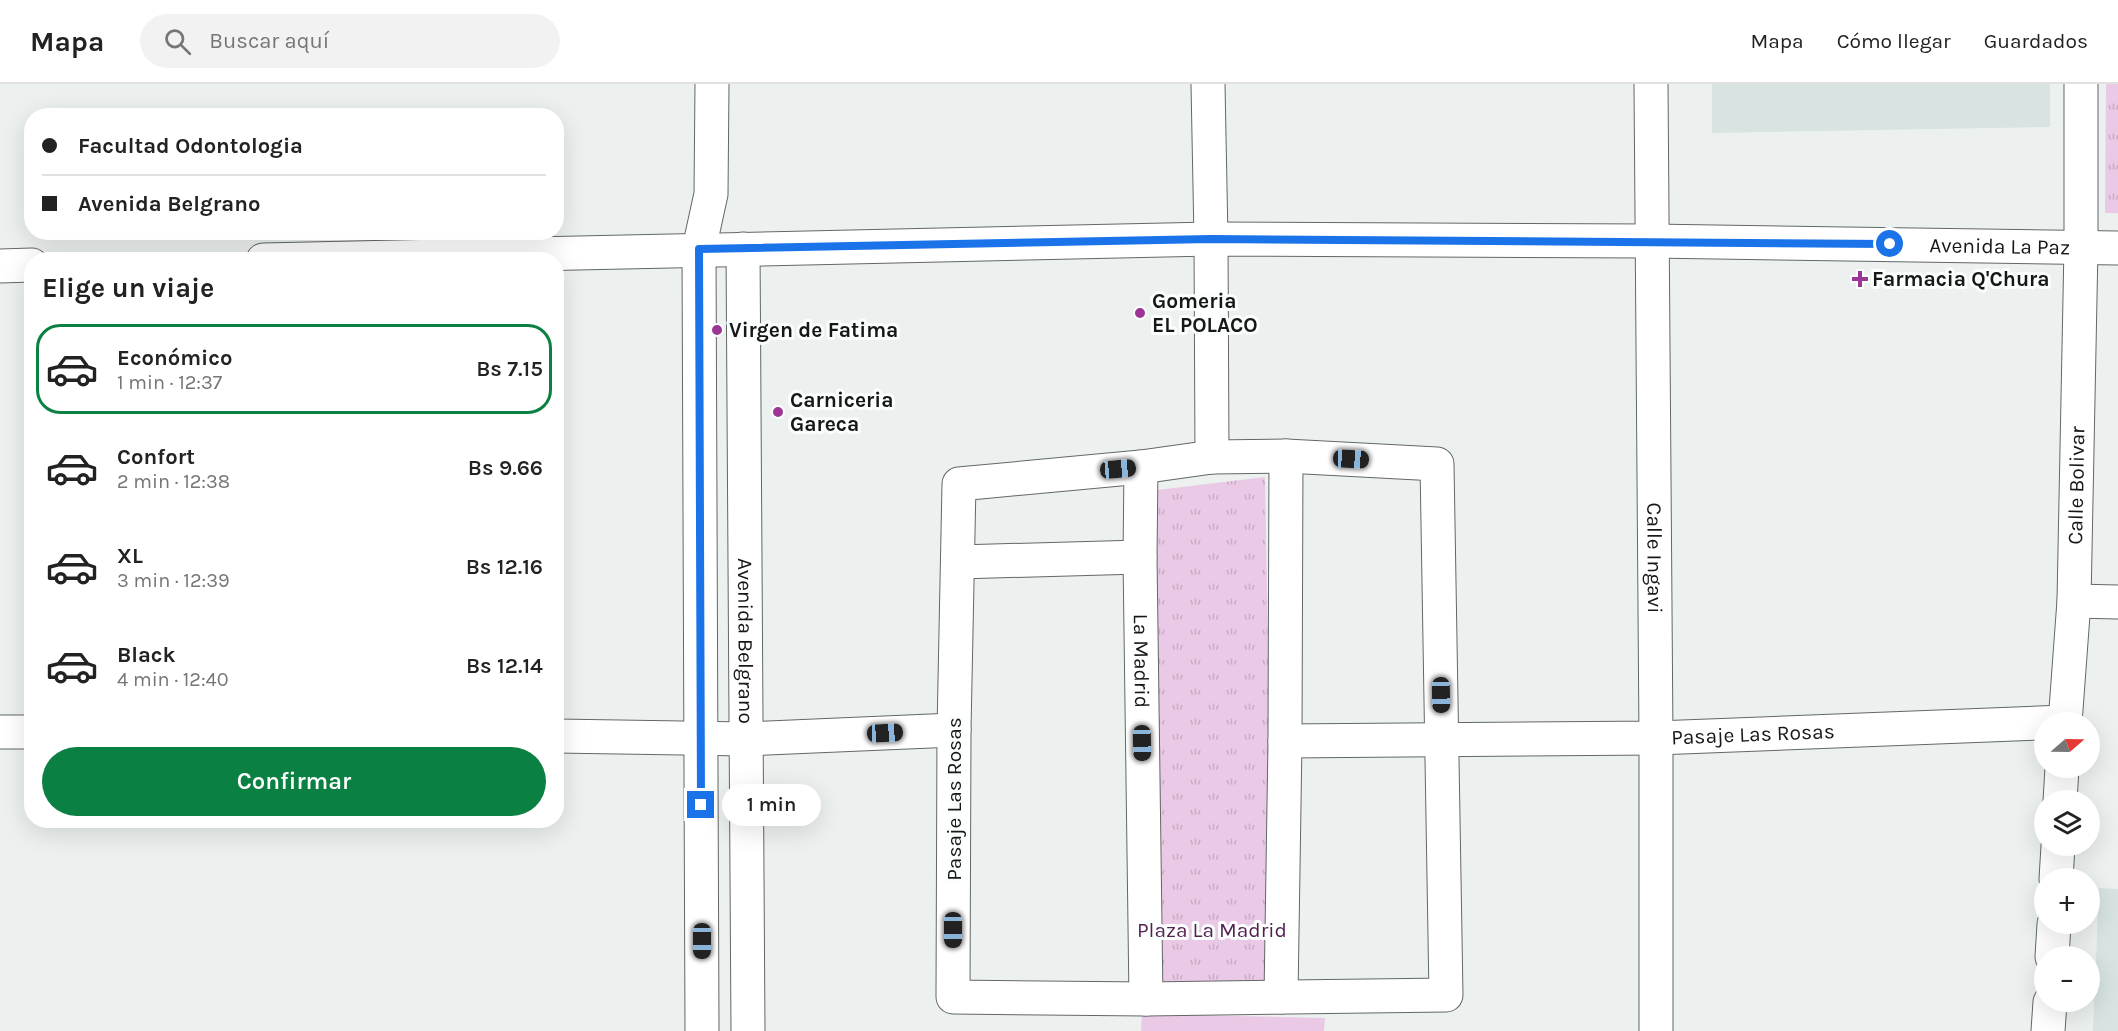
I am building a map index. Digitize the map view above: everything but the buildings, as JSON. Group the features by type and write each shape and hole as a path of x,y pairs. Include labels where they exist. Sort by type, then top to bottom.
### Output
{"street":[{"path":"702,1031 699,249 711,194 712,84"},
{"path":"1208,84 1212,457"},
{"name":"Calle Ingavi","path":"1651,84 1656,1031"},
{"name":"Calle Bolivar","path":"2066,712 2074,601 2081,247 2081,84"},
{"name":"Avenida La Paz","path":"564,252 1211,239 1651,241 2118,248"},
{"name":"Avenida Belgrano","path":"743,249 748,1031"},
{"path":"0,266 24,265"},
{"path":"1281,997 1286,456"},
{"name":"Pasaje Las Rosas","path":"1286,456 1437,464 1446,995 1146,999 953,997 954,730 959,484 1141,467 1212,457 1286,456"},
{"name":"La Madrid","path":"1141,467 1140,557 1146,999"},
{"path":"958,562 1140,557"},
{"path":"2074,601 2118,602"},
{"name":"Pasaje Las Rosas","path":"1442,741 1656,738 2034,723"},
{"path":"564,736 746,739 954,730"},
{"path":"0,732 24,732"},
{"path":"1285,741 1442,741"},
{"path":"2048,1031 2049,1012"}],"shaded area":[{"path":"1712,84 2050,84 2050,127 1712,133"},
{"path":"2100,888 2118,889 2118,1031 2093,1031 2094,1012 2100,1012 2100,946 2097,946 2097,934 2100,934"}],"green space":[{"path":"2106,84 2118,84 2118,213 2105,213"},
{"name":"Plaza La Madrid","path":"1265,477 1274,990 1152,992 1157,490"},
{"path":"1142,1014 1325,1018 1324,1031 1141,1031"}],"place":[{"name":"Farmacia Q'Chura","path":"1860,279"},
{"name":"Gomeria EL POLACO","path":"1140,313"},
{"name":"Virgen de Fatima","path":"717,330"},
{"name":"Carniceria Gareca","path":"778,412"}],"route":[{"path":"701,805 699,249 1211,239 1890,244"}]}
